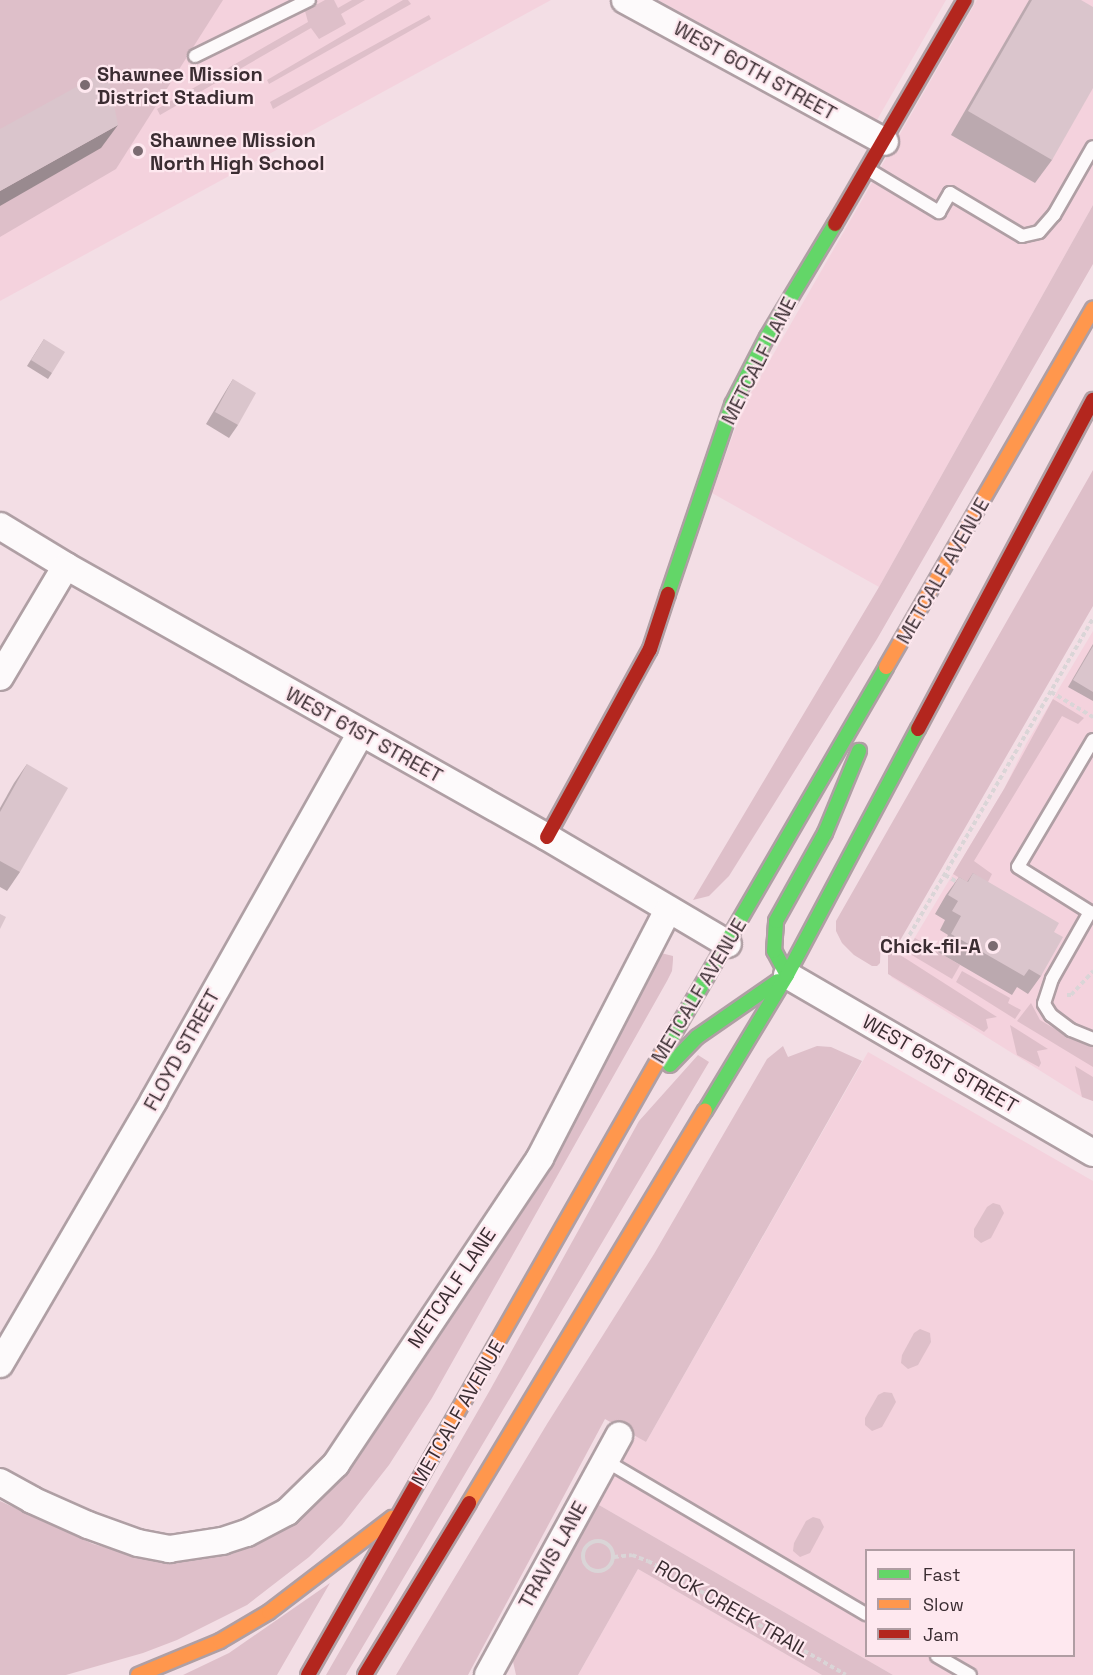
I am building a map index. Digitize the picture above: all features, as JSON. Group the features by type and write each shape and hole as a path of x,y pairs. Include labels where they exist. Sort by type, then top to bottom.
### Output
{"main road":[{"name":"METCALF LANE","path":"547,837 650,649 732,405 767,338 885,142 965,0"},
{"name":"METCALF AVENUE","path":"308,1675 635,1100 728,944 1093,309"},
{"path":"365,1675 787,975 1003,564 1093,400"},
{"path":"787,975 774,951 776,921 825,833 910,628"},
{"path":"635,1100 697,1037 787,975"},
{"path":"138,1675 220,1641 269,1612 402,1511"}],"street":[{"name":"WEST 60TH STREET","path":"625,0 885,142"},
{"name":"WEST 61ST STREET","path":"0,526 66,566 547,837 728,944"},
{"path":"0,677 66,566"},
{"name":"FLOYD STREET","path":"0,1364 154,1100 361,733"},
{"name":"METCALF LANE","path":"0,1482 88,1526 138,1543 169,1549 196,1546 247,1533 287,1512 336,1464 540,1158 668,910"},
{"name":"WEST 61ST STREET","path":"787,975 1093,1153"},
{"name":"TRAVIS LANE","path":"488,1675 619,1436"}],"lane":[{"path":"195,56 309,0"},
{"path":"868,170 939,212 950,194 1022,236 1039,232 1054,215 1093,147"},
{"path":"1093,740 1018,867 1090,912 1052,979 1044,1004 1051,1015 1071,1030 1093,1039"},
{"path":"606,1461 865,1613"},
{"path":"939,1657 970,1675"}],"path":[{"path":"903,953 902,948 1093,619"},
{"path":"1051,692 1093,717"},
{"path":"945,875 964,886"},
{"path":"597,1541 610,1547 614,1557 610,1566 597,1572 585,1564 583,1554 587,1545 597,1541"},
{"name":"ROCK CREEK TRAIL","path":"614,1557 632,1555 648,1561 846,1675"}],"shaded area":[{"name":"Shawnee Mission North High School","path":"0,0 551,0 0,301"},
{"name":"Shawnee Mission District Stadium","path":"0,0 223,0 116,169 0,237"},
{"path":"325,0 334,0 338,8 352,0 365,0 341,14 346,24 319,39 311,28 160,115 157,109 308,22 305,11"},
{"path":"403,0 408,0 411,4 269,84 267,80"},
{"path":"658,0 946,0 877,120"},
{"path":"977,0 1093,0 1093,205 879,587 712,493 743,407"},
{"path":"429,15 431,19 273,109 270,102"},
{"path":"1093,205 1093,264 877,639 729,876 709,896 693,900 879,587"},
{"path":"1093,470 1093,606 894,951 997,1017 986,1019 988,1028 984,1032 888,974 888,936 881,936 880,963 872,966 854,955 842,943 836,931 836,921"},
{"path":"1093,631 1093,1101 1082,1097 891,977 1004,789 1026,744"},
{"path":"1053,699 1084,718 1078,724 1062,716 974,861 992,874 983,892 953,874 1004,789"},
{"path":"915,938 960,965 952,979 910,954 909,947"},
{"path":"661,953 673,956 672,971 667,981 432,1398 389,1465 342,1525 309,1557 247,1605 177,1640 143,1653 66,1675 0,1675 0,1501 93,1544 140,1557 173,1559 292,1518 322,1497 358,1454 558,1152 655,958"},
{"path":"962,971 1010,998 1008,1003 1021,1010 1015,1019 956,982"},
{"path":"1031,1003 1040,1020 1070,1038 1093,1047 1093,1067 1017,1021"},
{"path":"1010,1025 1048,1049 1037,1051 1041,1063 1039,1067 1017,1055"},
{"path":"783,1046 788,1057 817,1046 831,1047 862,1061 646,1442 605,1419 468,1675 396,1675 547,1424 654,1254 767,1059"},
{"path":"868,1052 1093,1181 1093,1675 893,1675 599,1505 636,1436 646,1442"},
{"path":"698,1055 709,1062 346,1675 326,1675 490,1390 639,1121"},
{"path":"1075,1066 1093,1077 1093,1101 1082,1097"},
{"path":"993,1203 1000,1205 1004,1213 991,1238 981,1243 974,1237 974,1229 987,1207"},
{"path":"920,1329 930,1333 931,1342 918,1365 908,1369 901,1363 902,1355 914,1333"},
{"path":"884,1392 892,1393 896,1402 882,1427 872,1431 865,1425 865,1418 878,1395"},
{"path":"599,1504 893,1675 822,1675 638,1569 578,1675 516,1675 512,1657"},
{"path":"813,1517 820,1519 824,1527 810,1553 800,1557 793,1551 794,1543 806,1521"},
{"path":"638,1569 822,1675 578,1675"},
{"path":"330,1583 277,1675 183,1675 229,1653"}],"building":[{"path":"1032,0 1081,0 1093,7 1093,88 1052,160 968,111"},
{"path":"98,75 109,80 118,125 0,191 0,129"},
{"path":"44,339 65,352 52,373 31,360"},
{"path":"233,379 256,393 238,425 215,412"},
{"path":"1093,646 1093,692 1073,680"},
{"path":"27,764 68,788 20,872 0,861 0,812"},
{"path":"973,873 1059,923 1054,932 1063,937 1041,976 1029,969 1024,976 951,934 961,916 952,911 958,901 948,895 959,877 968,882"},
{"path":"0,914 6,917 0,929"}],"traffic: fast":[{"path":"668,594 732,405 767,337 835,224"},
{"path":"666,1047 886,667"},
{"path":"705,1111 787,975 918,729"},
{"path":"787,975 774,951 776,921 825,833 859,751"},
{"path":"670,1065 697,1037 778,981"}],"traffic: slow":[{"path":"886,667 1093,309"},
{"path":"426,1467 666,1047"},
{"path":"469,1503 705,1111"},
{"path":"138,1675 220,1641 269,1612 392,1518"}],"traffic: jam":[{"path":"835,224 965,0"},
{"path":"918,729 1093,400"},
{"path":"547,837 650,649 668,594"},
{"path":"308,1675 426,1467"},
{"path":"365,1675 469,1503"}],"place":[{"name":"Shawnee Mission District Stadium","path":"85,85"},
{"name":"Shawnee Mission North High School","path":"138,151"},
{"name":"Chick-fil-A","path":"993,946"}]}
